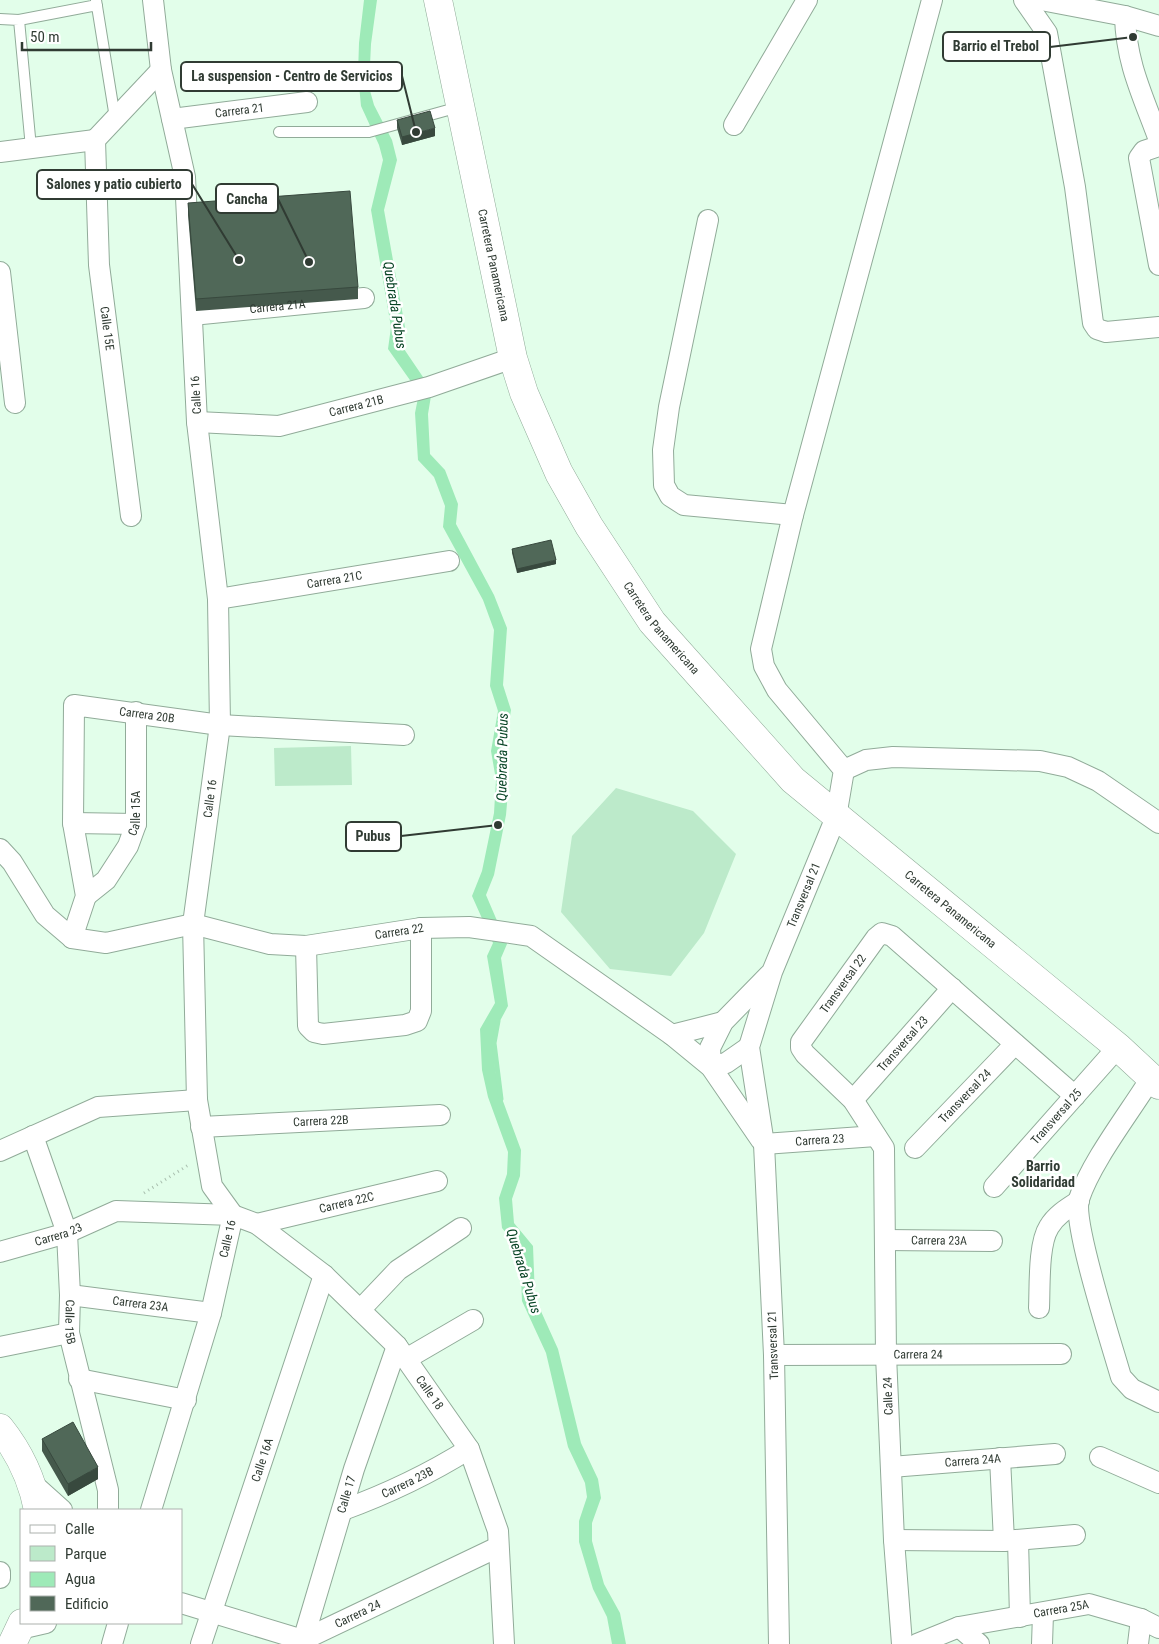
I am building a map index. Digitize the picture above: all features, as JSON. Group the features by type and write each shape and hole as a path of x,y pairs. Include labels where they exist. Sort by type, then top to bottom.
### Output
{"main road":[{"name":"Carretera Panamericana","path":"438,0 512,358 524,393 559,473 588,526 652,622 793,780 1118,1047 1155,1081"},
{"path":"0,1428 16,1449 35,1497"}],"street":[{"name":"Calle 16","path":"151,1509 186,1400 210,1313 233,1215 212,1186 205,1155 197,1100 193,924 220,725 218,599 197,422 185,177 161,70 153,0"},
{"path":"734,125 807,0"},
{"path":"932,0 793,514 761,649 764,666 777,690 844,770 866,760 893,757 1040,761 1068,767 1098,781 1159,822"},
{"path":"1024,0 1046,32 1075,188 1093,323 1097,329 1106,332 1159,327"},
{"path":"1041,0 1126,16 1159,26"},
{"path":"1126,16 1126,40 1129,59 1159,140"},
{"path":"0,152 95,140 161,70"},
{"name":"Carrera 21","path":"172,119 307,102"},
{"name":"Calle 15E","path":"95,140 99,265 131,516"},
{"path":"1159,146 1144,151 1139,158 1159,265"},
{"path":"708,220 668,408 663,450 664,485 670,496 684,505 793,514"},
{"path":"0,272 6,371 15,403"},
{"name":"Carrera 21A","path":"192,315 364,298"},
{"name":"Carrera 21B","path":"197,422 280,426 429,387 512,358"},
{"name":"Carrera 21C","path":"218,599 449,561"},
{"name":"Carrera 20B","path":"73,823 74,705 220,725 404,735"},
{"name":"Calle 15A","path":"86,896 106,880 128,846 136,824 136,712"},
{"name":"Transversal 21","path":"779,1644 774,1355 764,1144 749,1047 772,972 836,817 844,770"},
{"path":"0,850 12,862 45,915 72,938 86,896 73,823 136,824"},
{"name":"Carrera 22","path":"72,938 106,943 193,924 270,944 306,946 421,928 469,928 531,936 672,1035 711,1068 764,1144"},
{"path":"306,946 308,1026 314,1032 323,1034 405,1025 417,1021 421,1011 421,928"},
{"name":"Transversal 22","path":"854,1100 801,1048 801,1042 809,1028 876,938 882,933 892,936 952,988"},
{"name":"Transversal 21","path":"711,1068 710,1048 723,1022 772,972"},
{"path":"952,988 1075,1096"},
{"name":"Transversal 23","path":"854,1100 952,988"},
{"path":"672,1035 723,1022"},
{"name":"Transversal 24","path":"915,1148 1015,1044"},
{"path":"711,1068 726,1063 749,1047"},
{"name":"Transversal 25","path":"994,1187 1118,1047"},
{"path":"1155,1081 1090,1174 1078,1201 1080,1230 1121,1377 1132,1389 1159,1402"},
{"path":"0,1151 98,1107 197,1100"},
{"path":"854,1100 880,1142"},
{"name":"Carrera 22B","path":"201,1127 440,1115"},
{"name":"Calle 15B","path":"33,1136 67,1233 70,1295 69,1333 108,1490 108,1509"},
{"name":"Carrera 23","path":"764,1144 880,1142"},
{"name":"Calle 24","path":"880,1142 885,1240 886,1355 894,1540 902,1644"},
{"name":"Carrera 22C","path":"257,1224 437,1181"},
{"path":"1038,1308 1044,1238 1049,1227 1061,1212 1078,1201"},
{"name":"Carrera 23","path":"0,1252 67,1233 116,1211 233,1215"},
{"name":"Calle 18","path":"233,1215 257,1224 324,1275 360,1310 402,1353 468,1449 498,1531 499,1642"},
{"path":"360,1310 398,1270 461,1228"},
{"name":"Carrera 23A","path":"885,1240 992,1240"},
{"name":"Calle 16A","path":"201,1644 324,1275"},
{"name":"Carrera 23A","path":"70,1295 210,1313"},
{"path":"402,1353 473,1320"},
{"path":"0,1347 69,1333"},
{"name":"Calle 17","path":"304,1643 354,1469 402,1353"},
{"name":"Carrera 24","path":"774,1355 1060,1354"},
{"path":"79,1379 186,1400"},
{"name":"Carrera 23B","path":"343,1510 379,1497 429,1473 468,1449"},
{"name":"Carrera 24A","path":"891,1467 1056,1454"},
{"path":"1100,1457 1159,1482"},
{"path":"1000,1458 1020,1617"},
{"path":"35,1497 60,1509"},
{"path":"894,1540 1011,1540 1075,1535"},
{"name":"Carrera 24","path":"304,1643 498,1548"},
{"path":"0,1572 0,1578"},
{"path":"182,1603 304,1643"},
{"name":"Carrera 25A","path":"917,1644 959,1627 1044,1614 1090,1604 1141,1619 1159,1628"},
{"path":"1042,1644 1044,1614"},
{"path":"1138,1644 1141,1619"},
{"path":"18,1632 43,1624"},
{"path":"112,1644 118,1624"},
{"path":"959,1627 979,1644"}],"lane":[{"path":"0,19 19,20 97,2 116,119"},
{"path":"19,20 31,148"},
{"path":"279,132 372,132 459,107"}],"path":[{"path":"116,1211 205,1155"}],"green space":[{"path":"351,746 352,785 275,786 274,748"},
{"path":"616,788 693,811 736,854 704,933 671,976 610,969 561,912 572,836"}],"water":[{"path":"364,0 377,0 371,44 369,87 374,105 392,140 397,160 384,210 405,327 402,346 423,377 431,396 428,414 430,454 445,470 458,504 456,524 494,595 507,628 503,685 511,710 504,752 509,780 506,815 494,875 486,895 507,944 501,958 508,1006 494,1032 495,1069 500,1093 521,1150 520,1176 512,1199 514,1223 533,1246 535,1298 558,1349 581,1443 598,1479 601,1498 592,1523 592,1541 604,1584 620,1613 626,1644 612,1644 607,1617 593,1589 579,1542 579,1521 587,1497 585,1483 568,1447 546,1353 522,1301 520,1250 502,1228 499,1198 507,1174 508,1152 488,1097 482,1070 480,1029 495,1003 487,956 493,943 472,896 482,871 494,813 496,780 491,751 498,711 490,686 494,630 483,600 443,527 445,506 434,477 418,460 415,413 418,398 412,383 388,349 391,327 371,210 383,160 379,145 361,106 358,74 359,43"}],"building":[{"path":"430,111 435,128 402,137 397,120"},
{"path":"350,191 358,287 196,299 188,203"},
{"path":"551,540 556,560 517,569 512,549"},
{"path":"73,1422 98,1467 68,1484 42,1439"}],"waterway":[{"name":"Quebrada Pubus","path":"498,1021 494,1043 501,1099"},
{"name":"Quebrada Pubus","path":"515,1242 522,1260"}],"place":[{"name":"Barrio el Trebol","path":"1133,37"},
{"name":"La suspension - Centro de Servicios","path":"416,132"},
{"name":"Salones y patio cubierto","path":"239,260"},
{"name":"Cancha","path":"309,262"},
{"name":"Pubus","path":"498,825"}],"district":[{"name":"Barrio Solidaridad","path":"1043,1174"}]}
